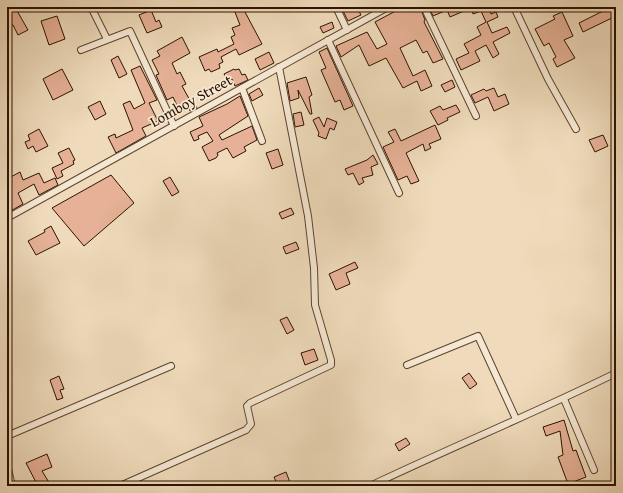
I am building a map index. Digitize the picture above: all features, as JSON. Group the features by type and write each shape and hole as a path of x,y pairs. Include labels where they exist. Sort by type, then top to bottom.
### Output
{"street":[{"path":"91,7 107,39"},
{"path":"336,7 347,30"},
{"name":"Lomboy Street","path":"7,218 388,7"},
{"path":"424,7 476,116"},
{"path":"514,7 548,79 576,129"},
{"path":"81,50 127,31 132,33 174,126"},
{"path":"328,40 399,193"},
{"path":"120,486 246,430 251,424 247,406 250,403 331,365 331,360 315,305 314,268 308,216 279,67"},
{"path":"242,88 262,141"},
{"path":"407,365 478,336 516,419"},
{"path":"7,436 171,366"},
{"path":"370,486 459,444 564,399 616,373"},
{"path":"564,399 594,470"},
{"path":"7,465 12,486"}],"building":[{"path":"233,7 256,7 245,12 262,44 239,55 236,49 221,57 223,62 219,64 220,68 211,72 209,69 205,71 199,57 217,49 218,52 234,44 231,37 235,35 232,28 240,25"},
{"path":"341,7 357,7 361,15 348,21"},
{"path":"403,7 420,7 425,20 424,22 443,59 433,63 427,51 423,53 416,40 400,48 413,76 425,70 432,86 421,91 417,81 403,88 386,58 369,66 359,45 341,57 336,46 367,32 377,49 387,44 375,22"},
{"path":"429,7 489,7 491,14 496,12 498,17 487,22 492,33 507,27 510,33 493,42 499,54 493,58 486,45 475,51 480,61 461,70 456,59 469,53 464,44 481,35 477,27 486,22 481,11 473,14 471,8 450,17 447,10 433,16"},
{"path":"611,7 616,16 583,32 579,23"},
{"path":"16,9 28,30 18,35 13,25 7,23 7,12 10,13"},
{"path":"151,10 156,22 159,20 162,27 147,33 139,15"},
{"path":"562,12 573,36 564,40 575,58 557,67 553,59 556,57 549,43 544,46 535,29 555,19 553,16"},
{"path":"57,16 65,39 49,45 41,21"},
{"path":"332,22 334,28 323,33 320,27"},
{"path":"182,37 190,53 172,63 177,74 180,72 186,84 182,86 192,104 194,103 197,108 190,111 189,108 180,112 173,97 167,100 156,75 159,74 152,60 160,56 157,51"},
{"path":"327,48 353,106 344,110 340,100 335,102 321,70 326,68 319,52"},
{"path":"269,52 274,63 260,70 255,59"},
{"path":"118,56 127,74 119,78 111,60"},
{"path":"140,66 157,100 149,103 158,121 142,128 146,136 116,153 108,137 115,134 116,138 133,130 123,104 130,101 134,109 145,103 131,70"},
{"path":"62,69 73,90 53,100 43,79"},
{"path":"234,69 239,69 242,75 245,74 248,80 235,86 232,79 228,81 224,74"},
{"path":"306,77 312,95 309,97 312,114 310,114 298,90 299,98 290,101 287,83"},
{"path":"452,80 455,87 445,92 441,85"},
{"path":"259,88 263,95 252,101 249,94"},
{"path":"494,88 498,97 505,94 509,104 494,111 488,97 475,103 471,95 484,89 486,91"},
{"path":"240,96 248,116 219,135 222,140 252,126 257,140 244,147 246,151 233,158 227,148 217,153 218,155 216,158 209,161 202,147 213,141 207,132 198,136 199,139 194,141 190,132 203,126 199,117"},
{"path":"100,101 106,114 95,120 88,107"},
{"path":"456,105 460,112 447,118 448,120 438,125 430,111 440,106 443,110"},
{"path":"301,112 304,125 295,127 293,114"},
{"path":"319,117 324,127 327,118 337,122 334,130 330,128 326,139 318,136 319,133 313,120"},
{"path":"435,125 441,139 429,144 431,148 425,151 423,144 406,153 419,181 411,184 407,176 398,180 383,147 394,142 388,132 395,129 401,141"},
{"path":"39,129 48,146 36,152 33,146 28,149 25,142 30,140 28,135"},
{"path":"603,135 608,146 595,152 589,140"},
{"path":"69,148 75,160 73,161 74,164 61,171 63,176 57,179 52,168 63,163 58,153"},
{"path":"278,149 283,165 272,169 266,153"},
{"path":"373,155 378,164 371,167 373,175 362,178 364,182 359,185 353,173 348,175 345,169 367,160"},
{"path":"20,172 23,180 39,173 44,183 55,178 58,185 39,195 34,184 18,193 23,204 7,213 7,179"},
{"path":"111,175 134,203 84,246 52,208"},
{"path":"170,177 179,192 172,196 163,181"},
{"path":"291,208 294,214 282,219 279,213"},
{"path":"51,226 60,243 36,255 28,241 45,232 44,230"},
{"path":"296,242 299,249 286,254 283,247"},
{"path":"355,262 358,268 346,273 350,284 336,290 329,274"},
{"path":"287,317 294,330 287,334 280,320"},
{"path":"314,349 318,360 305,365 301,353"},
{"path":"469,373 477,384 470,389 462,378"},
{"path":"59,376 64,389 60,390 63,398 57,400 50,380"},
{"path":"564,420 573,451 576,450 586,477 568,484 558,457 563,455 560,431 546,436 543,427"},
{"path":"406,438 410,444 399,451 395,444"},
{"path":"47,454 52,467 42,471 50,484 46,486 38,486 26,463"},
{"path":"286,472 291,485 278,486 274,477"}]}
